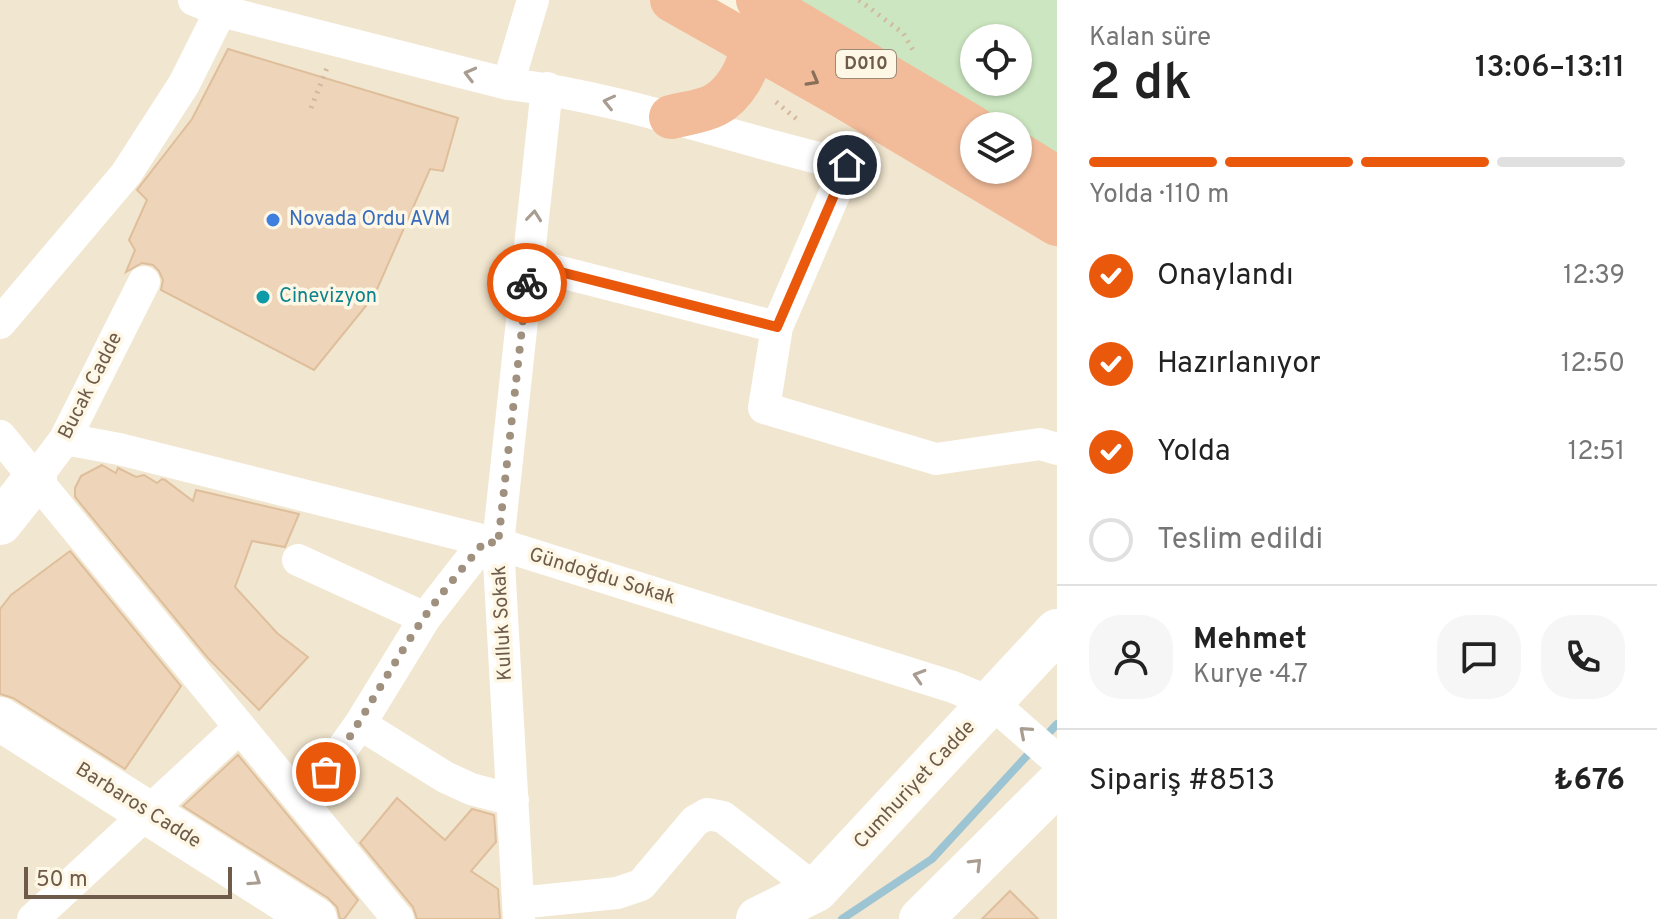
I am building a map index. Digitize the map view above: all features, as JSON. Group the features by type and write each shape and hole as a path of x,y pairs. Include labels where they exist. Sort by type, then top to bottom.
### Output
{"highway":[{"name":"D010","path":"672,0 750,47 842,96 1057,224"},
{"name":"D010","path":"758,0 960,120"},
{"path":"671,117 718,104 749,64 750,47"},
{"path":"1032,163 1057,178"}],"street":[{"path":"508,84 533,0"},
{"path":"0,323 126,174 184,84 214,4 338,41 508,84 547,88 671,117 847,165 777,327 764,408 936,459 1040,444 1057,449"},
{"name":"Kulluk Sokak","path":"519,911 492,543 529,264 547,88"},
{"path":"529,264 777,327"},
{"name":"Bucak Cadde","path":"0,523 65,439 144,282"},
{"path":"0,436 398,919"},
{"name":"Gündoğdu Sokak","path":"65,439 119,449 492,543 939,682 992,703 1057,760"},
{"path":"303,804 360,724 394,663 425,618 492,543"},
{"path":"298,560 425,618"},
{"name":"Cumhuriyet Cadde","path":"758,919 816,890 1057,631"},
{"name":"Barbaros Cadde","path":"0,719 315,919"},
{"path":"360,724 445,777 471,789 513,800"},
{"path":"33,919 240,727"},
{"path":"921,919 1057,784"},
{"path":"519,911 617,893 641,885 695,821 707,814 723,817 816,890"}],"path":[{"path":"859,0 903,33 918,58"},
{"path":"311,108 338,41"},
{"path":"770,97 804,125"}],"shaded area":[{"path":"0,0 655,0 960,178 960,184 971,184 1057,234 1057,919 0,919"}],"green space":[{"path":"799,0 1057,0 1057,159 1032,144 1032,112 981,112"}],"building":[{"name":"Novada Ordu AVM","path":"228,49 458,118 443,171 430,169 374,296 314,370 161,290 163,280 153,265 142,263 126,272 135,250 129,240 147,200 137,190 192,119"},
{"path":"102,465 116,473 118,468 136,477 144,475 157,483 165,480 193,501 196,490 299,514 285,547 252,541 235,587 277,633 308,657 259,710 207,657 75,497 75,488 81,476"},
{"path":"70,551 181,686 125,769 13,698 0,694 0,609 11,595"},
{"path":"238,755 358,900 344,919 340,919 337,907 328,898 183,806"},
{"path":"397,798 445,840 472,809 494,815 496,842 471,871 498,889 500,919 417,919 413,907 360,843"},
{"path":"1010,891 1038,919 982,919"}],"waterway":[{"path":"1044,738 1057,724"},
{"path":"842,919 932,859 1034,748"}],"way so far":[{"path":"326,772 360,724 394,663 425,618 485,541 498,544 527,283"}],"place":[{"name":"Novada Ordu AVM","path":"273,220"},
{"name":"Cinevizyon","path":"263,297"}],"route":[{"path":"527,283 529,264 777,327 847,165"}]}
